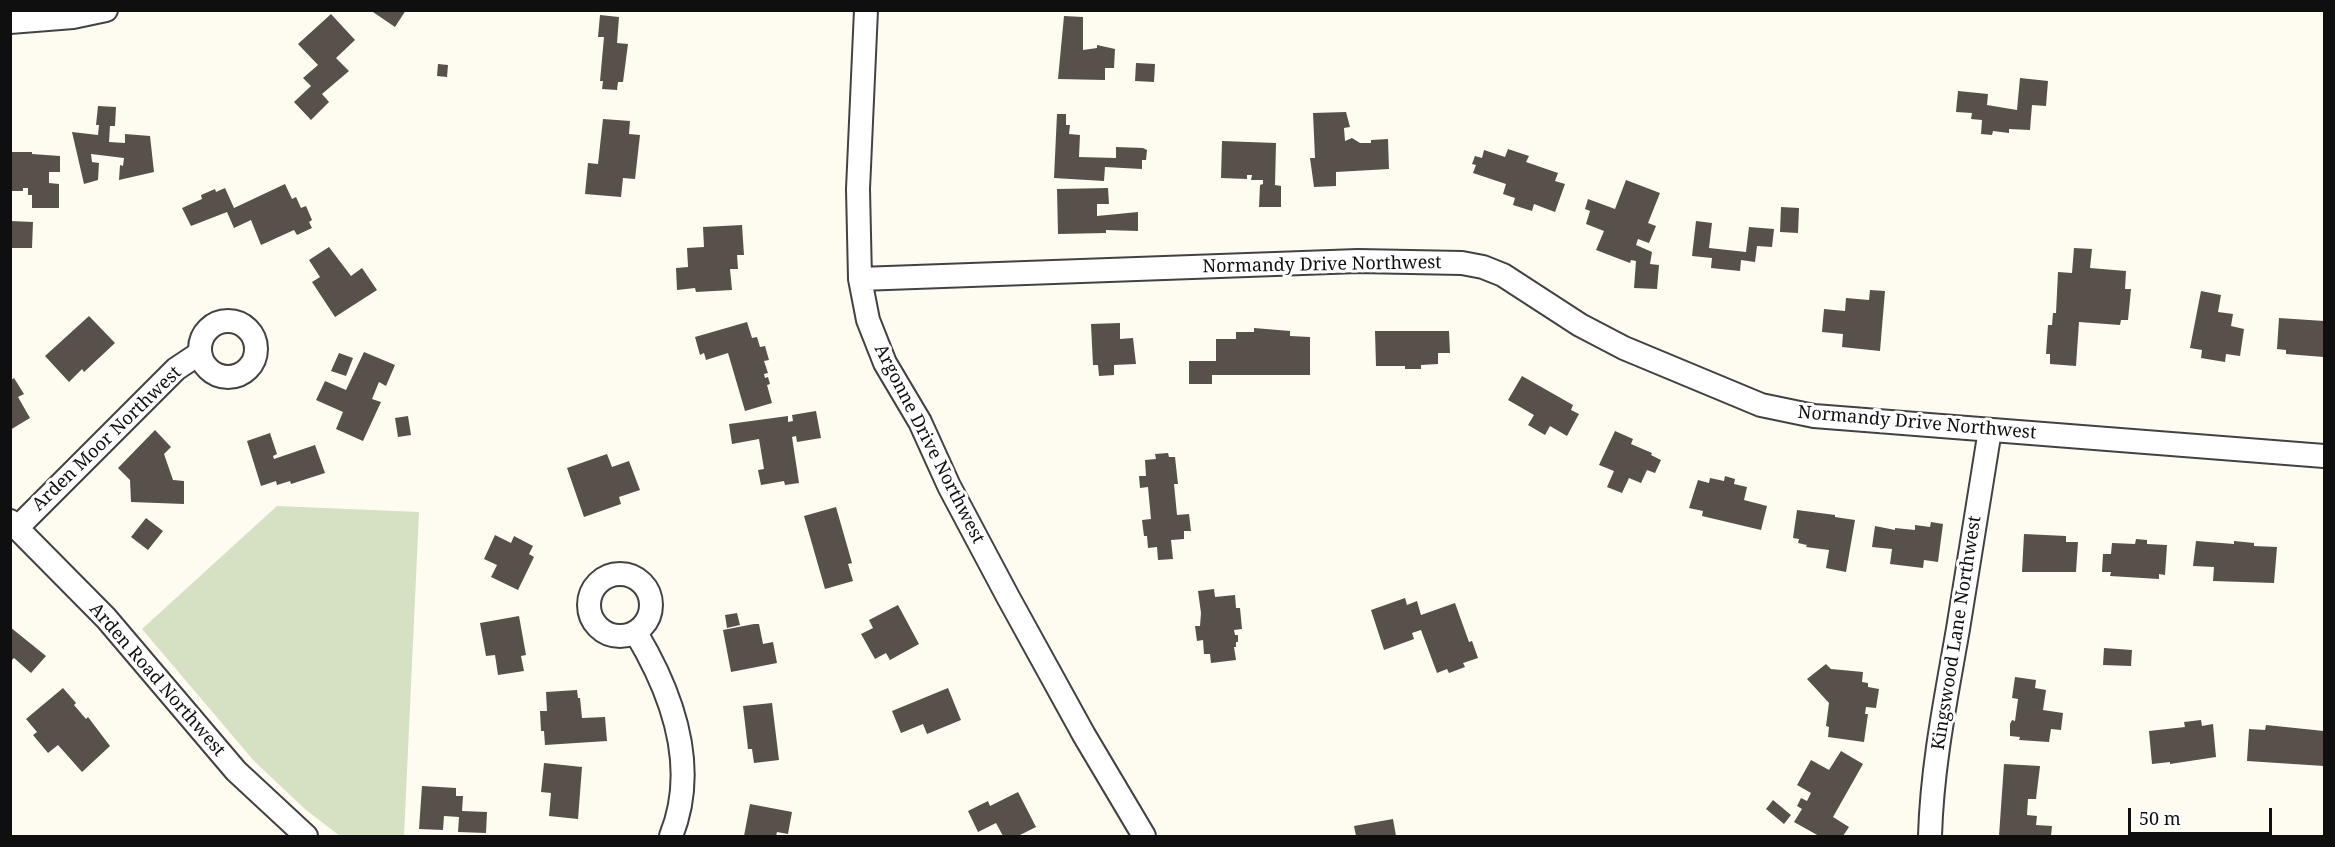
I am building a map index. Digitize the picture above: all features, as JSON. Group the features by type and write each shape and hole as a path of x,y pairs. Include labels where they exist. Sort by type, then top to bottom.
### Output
{"street":[{"path":"10,22 73,17 106,10"},
{"name":"Argonne Drive Northwest","path":"866,10 858,189 860,279 868,320 885,363 920,422 949,486 1008,597 1084,735 1144,837"},
{"name":"Normandy Drive Northwest","path":"860,279 1358,261 1462,263 1483,267 1503,276 1580,325 1624,348 1761,405 1814,416 2325,456"},
{"name":"Arden Moor Northwest","path":"14,524 176,369 200,353"},
{"name":"Kingswood Lane Northwest","path":"1930,837 1941,719 1958,628 1989,430"},
{"name":"Arden Road Northwest","path":"14,524 106,618 236,771 306,837"},
{"path":"636,633 656,666 678,730 682,767 680,804 671,837"}],"green space":[{"path":"277,506 419,512 404,836 340,836 306,810 254,761 142,629"}],"building":[{"path":"370,10 406,10 395,27"},
{"path":"331,14 355,40 336,58 349,71 322,94 329,102 311,120 294,102 311,86 303,78 318,65 298,44"},
{"path":"600,15 619,17 617,43 628,44 623,82 618,82 617,90 602,89 603,81 600,81 604,37 598,37"},
{"path":"1064,16 1083,17 1083,50 1097,48 1097,45 1115,49 1114,68 1105,68 1105,80 1058,79"},
{"path":"1136,63 1155,64 1154,82 1135,81"},
{"path":"438,64 448,65 447,77 437,76"},
{"path":"2020,78 2048,81 2046,106 2032,105 2030,130 2009,129 2009,133 1993,131 1992,135 1981,134 1982,120 1971,119 1972,113 1956,112 1958,91 1988,94 1987,105 2017,110"},
{"path":"98,106 116,107 115,126 110,126 109,142 125,143 125,134 150,136 154,172 119,180 120,165 123,166 124,158 91,154 92,162 99,163 98,180 84,184 72,132 98,135 99,125 96,125"},
{"path":"1346,112 1350,127 1344,128 1345,141 1352,138 1360,143 1371,143 1371,140 1388,139 1389,169 1336,172 1336,186 1314,187 1310,158 1315,158 1313,113"},
{"path":"1057,114 1066,114 1066,125 1070,125 1069,134 1080,135 1079,157 1116,158 1116,147 1143,148 1147,150 1146,160 1142,160 1142,169 1105,167 1104,181 1054,178"},
{"path":"603,119 630,121 629,134 640,135 635,179 623,178 621,197 585,194 588,163 598,164"},
{"path":"1222,141 1276,143 1275,185 1281,186 1281,207 1259,207 1260,185 1263,184 1263,180 1251,180 1252,175 1247,175 1247,179 1221,178"},
{"path":"1508,149 1529,156 1526,162 1558,173 1555,181 1565,184 1555,212 1534,204 1532,211 1513,205 1515,198 1503,194 1506,184 1473,173 1476,165 1472,164 1475,156 1482,158 1484,150 1505,157"},
{"path":"10,152 60,156 60,172 49,172 49,183 59,184 59,208 32,208 32,195 28,195 28,188 23,188 23,191 10,191"},
{"path":"1626,180 1660,193 1648,223 1656,226 1649,243 1638,239 1636,245 1652,252 1650,264 1659,265 1657,289 1634,288 1636,261 1631,260 1630,263 1596,250 1604,231 1586,224 1590,211 1585,209 1588,199 1615,209"},
{"path":"285,184 292,199 296,197 301,208 306,206 312,220 309,222 312,228 297,235 294,230 261,245 251,220 234,228 227,212 191,226 182,208 202,199 201,195 215,189 216,192 225,188 234,208"},
{"path":"1108,188 1109,204 1097,204 1097,216 1138,212 1138,231 1106,230 1106,233 1058,234 1057,189"},
{"path":"1781,207 1799,208 1798,233 1780,232"},
{"path":"10,221 33,222 32,248 10,248"},
{"path":"1696,221 1712,223 1709,248 1746,252 1749,227 1774,229 1772,247 1757,246 1755,262 1741,260 1740,271 1711,268 1712,258 1692,256"},
{"path":"742,225 744,255 737,255 738,269 730,269 732,290 696,292 695,288 677,290 676,268 688,267 687,248 704,247 703,227"},
{"path":"329,247 351,276 362,268 377,290 335,317 312,282 320,277 309,260"},
{"path":"2074,248 2092,249 2090,268 2126,271 2125,289 2131,289 2128,320 2121,320 2120,325 2079,322 2076,366 2050,364 2050,354 2046,354 2048,325 2052,325 2053,313 2056,313 2058,272 2072,273"},
{"path":"1870,290 1885,291 1880,351 1842,347 1843,334 1822,332 1824,309 1845,311 1846,298 1869,300"},
{"path":"2201,291 2221,295 2218,312 2233,314 2231,326 2244,329 2240,356 2226,354 2225,362 2201,358 2202,350 2190,348"},
{"path":"89,316 115,343 84,372 82,369 69,382 45,356"},
{"path":"2279,318 2324,321 2324,357 2286,354 2286,350 2277,349"},
{"path":"747,322 752,338 757,337 760,347 765,346 769,360 764,361 768,373 764,374 765,378 768,377 770,384 767,385 772,403 745,411 728,353 706,360 704,353 700,355 695,337"},
{"path":"1120,323 1120,339 1133,338 1136,364 1114,365 1114,375 1099,376 1098,365 1093,365 1091,324"},
{"path":"1254,328 1290,331 1290,336 1310,337 1310,375 1212,375 1212,384 1189,384 1189,361 1216,361 1216,339 1236,339 1236,332 1254,332"},
{"path":"1375,331 1449,331 1450,353 1438,353 1438,364 1421,365 1421,369 1405,369 1405,366 1376,366"},
{"path":"364,352 395,365 386,386 379,382 372,399 381,402 363,441 336,429 343,412 316,400 325,381 346,390"},
{"path":"339,353 353,358 346,376 331,371"},
{"path":"1522,376 1573,405 1571,410 1579,414 1567,436 1550,426 1545,435 1528,425 1534,415 1508,400"},
{"path":"14,378 24,394 18,397 30,418 10,430 10,381"},
{"path":"816,411 821,438 797,442 796,436 792,437 799,483 785,485 784,481 761,485 758,470 764,469 759,439 732,444 729,424 788,416 788,422 793,421 792,415"},
{"path":"408,416 411,435 398,437 395,418"},
{"path":"155,430 171,447 164,454 173,480 184,481 184,504 131,502 130,480 118,468"},
{"path":"1615,431 1633,439 1631,444 1652,453 1651,455 1661,460 1655,473 1647,470 1641,483 1629,478 1622,493 1607,487 1614,471 1599,465"},
{"path":"270,433 277,454 273,456 274,459 315,445 325,473 291,484 290,481 277,485 276,481 261,486 247,441"},
{"path":"1168,453 1169,457 1175,457 1178,484 1174,484 1177,515 1189,514 1191,531 1184,531 1184,539 1171,540 1173,559 1158,560 1157,547 1148,548 1147,536 1144,536 1142,520 1151,519 1148,487 1140,488 1139,476 1146,476 1145,460 1156,459 1155,454"},
{"path":"607,454 612,467 629,461 640,490 619,497 621,504 584,517 567,468"},
{"path":"1725,476 1735,479 1734,484 1747,487 1744,500 1767,506 1761,530 1702,516 1703,511 1689,508 1698,480 1709,483 1710,478 1724,481"},
{"path":"836,507 852,563 848,564 853,581 825,589 804,516"},
{"path":"1797,510 1855,520 1846,572 1826,568 1829,550 1806,547 1807,545 1798,543 1799,539 1793,538"},
{"path":"146,518 163,531 148,550 131,537"},
{"path":"1931,522 1943,524 1938,562 1924,560 1923,568 1890,564 1892,549 1872,547 1875,526 1895,530 1895,528 1915,530 1915,525 1930,527"},
{"path":"2024,534 2066,536 2066,542 2078,542 2076,572 2022,572"},
{"path":"495,535 511,543 514,536 533,546 529,554 534,557 518,590 491,577 497,565 484,559"},
{"path":"2136,539 2147,540 2147,544 2167,545 2165,575 2159,574 2159,579 2110,576 2111,572 2102,572 2103,554 2111,554 2112,543 2135,544"},
{"path":"2196,541 2234,544 2234,541 2254,543 2254,546 2277,547 2274,583 2213,581 2214,567 2193,566"},
{"path":"1214,589 1215,597 1235,595 1236,608 1240,608 1242,629 1234,630 1235,635 1238,635 1238,642 1234,647 1236,660 1211,663 1210,654 1204,654 1203,640 1197,641 1195,626 1200,626 1201,613 1198,591"},
{"path":"1405,598 1407,605 1417,601 1421,615 1455,603 1469,642 1472,641 1478,658 1463,663 1465,667 1449,673 1447,669 1437,673 1421,630 1412,633 1414,639 1384,650 1371,610"},
{"path":"898,605 919,644 890,660 886,653 875,659 861,634 873,628 869,620"},
{"path":"737,613 740,625 727,628 725,615"},
{"path":"519,616 526,655 521,656 524,671 498,675 495,655 486,656 480,623"},
{"path":"759,624 763,644 773,642 777,663 731,672 723,630"},
{"path":"10,627 46,656 31,673 14,658 10,662"},
{"path":"2104,648 2132,650 2131,666 2103,665"},
{"path":"1826,664 1831,669 1863,672 1862,682 1868,683 1868,687 1879,689 1876,708 1866,707 1865,714 1868,714 1864,742 1828,737 1829,727 1826,726 1829,703 1807,679"},
{"path":"2015,677 2036,680 2035,688 2046,690 2043,710 2063,713 2061,730 2051,729 2049,742 2019,740 2020,737 2010,736 2010,724 2012,720 2015,721 2018,699 2012,698"},
{"path":"63,688 76,703 74,705 86,719 88,717 110,746 82,772 58,745 48,753 33,735 37,732 26,719"},
{"path":"948,688 961,720 927,734 923,724 901,733 892,711"},
{"path":"577,690 582,718 605,717 607,741 545,745 544,731 541,731 540,711 547,711 546,692"},
{"path":"772,703 779,760 754,763 752,749 748,749 743,706"},
{"path":"2201,720 2202,726 2213,724 2216,757 2170,764 2170,762 2152,764 2149,731 2185,727 2184,722"},
{"path":"2266,725 2324,731 2324,766 2247,761 2249,729 2265,730"},
{"path":"1841,751 1863,764 1833,817 1849,827 1843,836 1819,836 1794,822 1802,809 1797,806 1801,798 1807,801 1811,793 1797,785 1811,760 1829,770"},
{"path":"544,763 582,767 578,819 549,816 551,793 541,792"},
{"path":"2004,764 2040,766 2036,799 2028,799 2027,815 2037,816 2036,825 2052,826 2051,836 1999,836"},
{"path":"422,786 456,788 456,796 463,796 462,811 487,812 486,833 458,832 459,817 444,816 443,830 419,829"},
{"path":"1018,792 1036,827 1018,836 1003,836 996,823 978,832 968,811 988,801 990,806"},
{"path":"1773,800 1791,815 1784,824 1766,809"},
{"path":"750,804 792,812 788,834 777,832 776,836 744,836"},
{"path":"1393,819 1396,836 1356,836 1354,826"}]}
